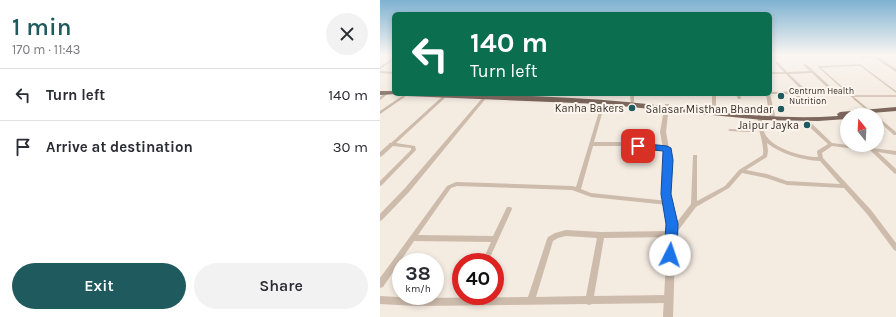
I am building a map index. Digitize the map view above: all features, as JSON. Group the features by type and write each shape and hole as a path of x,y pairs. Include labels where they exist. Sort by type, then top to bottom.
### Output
{"main road":[{"path":"380,89 392,90"},
{"path":"380,93 391,93"},
{"path":"500,96 633,103"},
{"path":"517,97 555,96 633,103 772,119 806,120 840,118"},
{"path":"884,111 896,109"},
{"path":"884,113 896,112"},
{"path":"772,119 840,115"}],"street":[{"path":"784,70 805,91"},
{"path":"772,93 805,91 834,92 809,70"},
{"path":"380,72 392,73"},
{"path":"772,73 812,72"},
{"path":"794,92 803,101"},
{"path":"380,99 391,93"},
{"path":"380,113 405,96"},
{"path":"380,155 445,96"},
{"path":"380,218 407,190 483,96"},
{"path":"632,96 633,103"},
{"path":"714,96 714,113"},
{"path":"769,96 772,119"},
{"path":"578,190 604,102"},
{"path":"666,107 663,132 668,160 666,194 672,224 668,317"},
{"path":"672,234 694,205 727,187 741,172 765,156 766,151 760,118"},
{"path":"806,120 831,144 840,145"},
{"path":"884,124 896,134"},
{"path":"730,130 748,131 761,128"},
{"path":"763,136 788,153 811,160 821,159"},
{"path":"380,184 414,150 412,147 392,144"},
{"path":"592,144 623,144"},
{"path":"831,144 820,152 821,159 869,212 894,242 896,248"},
{"path":"638,146 667,148"},
{"path":"874,152 896,172"},
{"path":"884,152 896,153"},
{"path":"694,205 695,156"},
{"path":"741,172 767,176 787,183 845,186"},
{"path":"380,284 449,187 456,184 553,186 578,190 591,195 668,203"},
{"path":"489,253 494,239 509,208"},
{"path":"531,301 550,239 557,235 566,233 601,235 672,234"},
{"path":"589,301 601,235"},
{"path":"412,238 494,239"},
{"path":"380,300 416,302 452,299"},
{"path":"504,300 589,301 668,299"}],"lane":[{"path":"822,70 865,108"},
{"path":"865,70 896,92"},
{"path":"852,96 896,96"}],"place":[{"name":"Centrum Health Nutrition","path":"781,96"},
{"name":"Kanha Bakers","path":"632,108"},
{"name":"Salasar Misthan Bhandar","path":"781,109"},
{"name":"Jaipur Jayka","path":"807,125"}],"route":[{"path":"638,146 667,148 668,160 666,194 672,224 670,255"}]}
